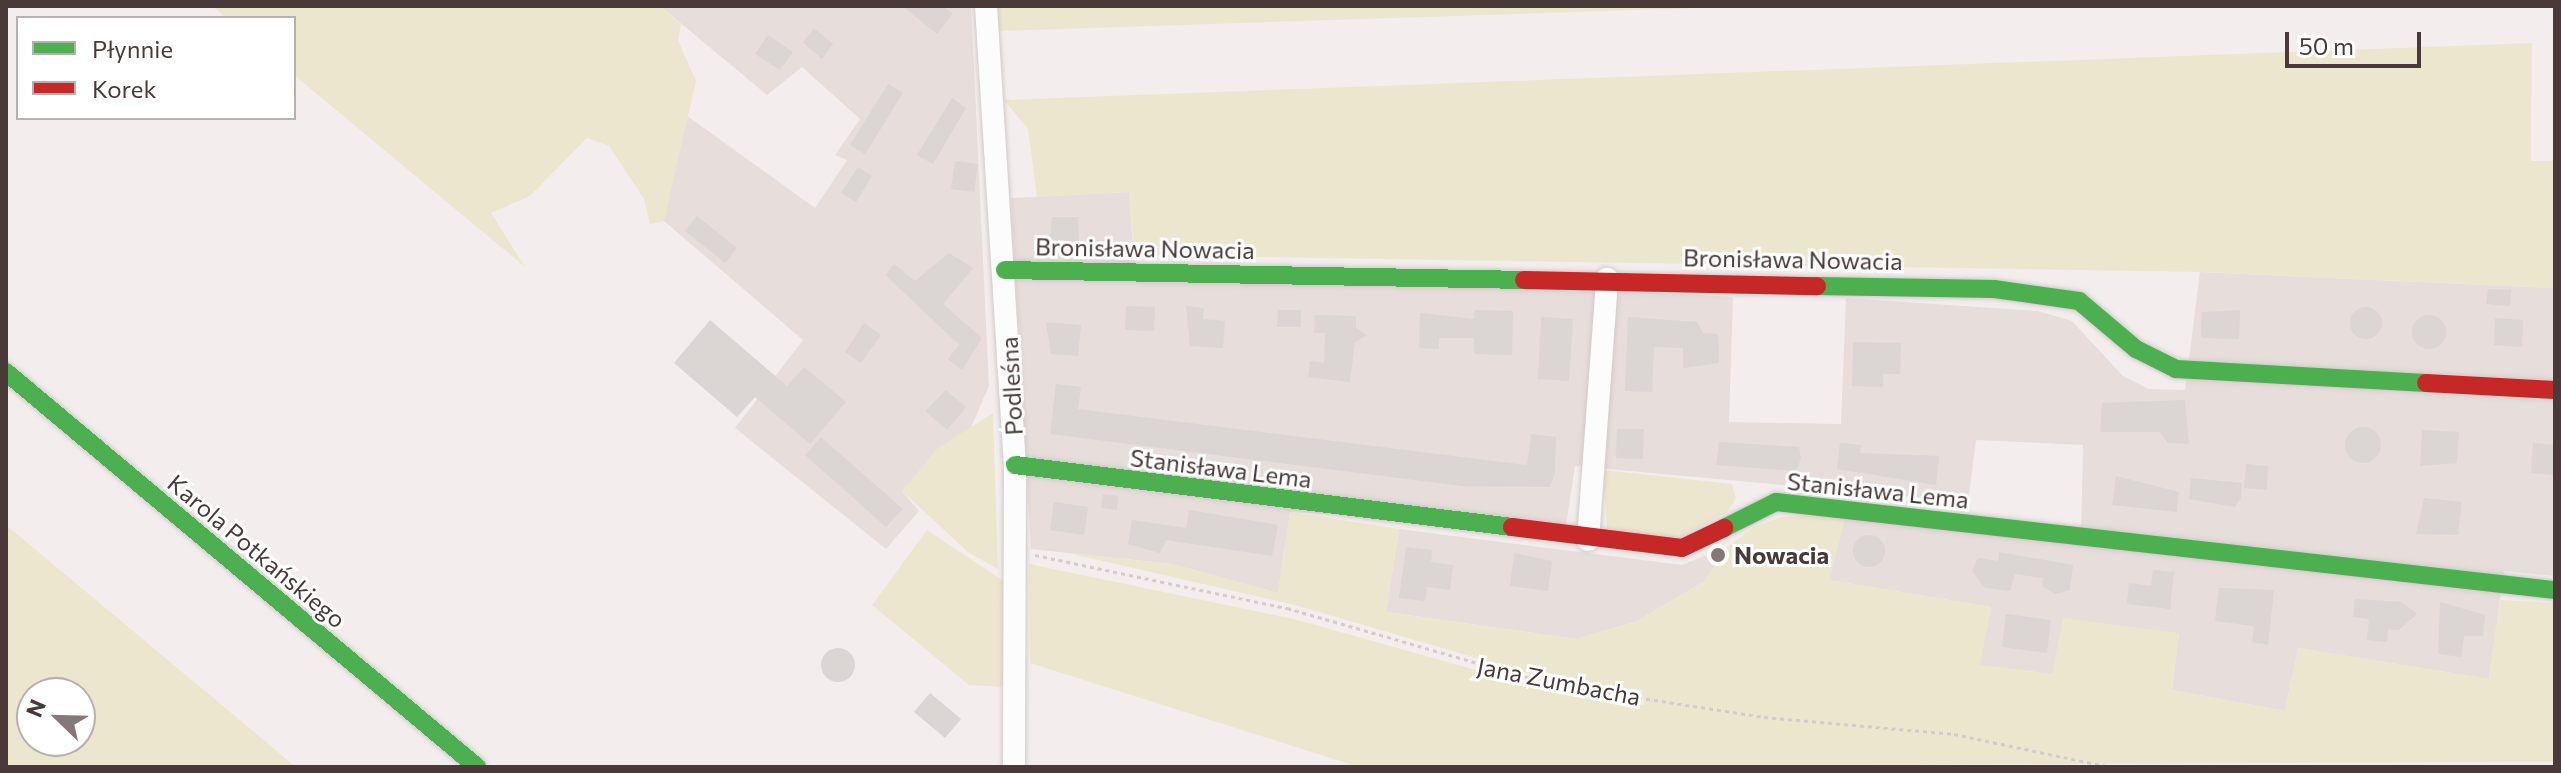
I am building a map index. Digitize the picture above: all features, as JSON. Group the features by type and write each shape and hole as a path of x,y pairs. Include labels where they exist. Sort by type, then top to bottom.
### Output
{"street":[{"name":"Podleśna","path":"986,6 1015,465 1014,767"},
{"name":"Bronisława Nowacia","path":"1005,270 1607,279 2052,294 2079,301 2155,362 2176,369 2555,390"},
{"path":"1588,540 1607,279"},
{"name":"Karola Potkańskiego","path":"6,372 477,767"},
{"name":"Stanisława Lema","path":"1015,465 1588,540 1682,548 1776,502 2555,590"}],"path":[{"name":"Jana Zumbacha","path":"1015,552 1287,608 1551,684 1780,719 1954,734 2110,767"}],"shaded area":[{"path":"212,6 660,6 681,24 678,40 696,81 664,221 650,224 644,199 609,146 587,138 530,196 491,213 525,267 296,77 296,16 224,16"},
{"path":"660,6 971,6 989,386 955,464 938,449 902,491 919,511 886,549 735,428 803,340 664,221 686,115 815,208 847,160 835,155 860,119 802,67 767,95"},
{"path":"997,6 1758,6 999,31"},
{"path":"2532,43 2531,161 2555,161 2555,288 2200,272 1134,255 1129,192 1037,197 1028,129 1004,100"},
{"path":"1129,192 1134,262 1733,297 1729,422 1841,424 1846,298 2038,311 2072,321 2123,376 2149,389 2185,390 2200,272 2555,288 2555,576 2504,571 2489,679 2298,648 2285,711 2172,690 2179,634 2052,674 1979,665 1991,607 1829,580 1846,513 2081,538 2083,445 1976,440 1968,502 1575,466 1566,526 1290,512 1278,593 1172,564 1031,549 1011,198"},
{"path":"993,413 998,569 969,553 902,491 938,448"},
{"path":"1603,470 1732,484 1736,498 1728,511 1677,540 1607,529"},
{"path":"1290,512 1399,529 1386,612 1576,639 1635,622 1705,581 1727,547 1754,527 1781,517 1846,513 1829,580 1991,607 1980,665 2052,674 2063,618 2179,633 2172,690 2285,711 2298,648 2489,679 2500,600 2555,603 2555,762 1359,767 1030,663 1029,564 1294,619 1551,691 1644,705 1642,690 1555,681 1295,605 1067,553 1172,564 1278,593"},
{"path":"6,525 296,767 6,767"},
{"path":"1399,529 1682,565 1727,547 1705,581 1635,622 1576,639 1386,612"},
{"path":"927,530 1005,582 1005,687 969,685 872,605"}],"building":[{"path":"902,6 943,6 953,14 937,34"},
{"path":"814,28 833,44 822,59 803,42"},
{"path":"768,35 793,52 780,70 755,54"},
{"path":"888,84 903,93 865,154 850,145"},
{"path":"952,98 966,108 933,164 917,155"},
{"path":"955,161 978,164 974,192 951,189"},
{"path":"858,167 872,176 856,202 841,193"},
{"path":"697,216 737,248 725,263 685,231"},
{"path":"1052,217 1078,217 1079,243 1049,244"},
{"path":"949,253 973,268 943,304 982,338 962,370 948,359 959,345 968,353 885,275 894,264 915,281"},
{"path":"2488,289 2511,290 2510,306 2486,304"},
{"path":"1126,306 1155,307 1154,331 1125,330"},
{"path":"1186,306 1204,308 1203,319 1225,321 1223,348 1190,346"},
{"path":"2366,307 2377,312 2382,323 2377,334 2366,339 2355,334 2350,323 2355,312"},
{"path":"1278,310 1301,310 1301,327 1277,327"},
{"path":"1475,310 1513,311 1512,355 1474,354 1474,338 1439,338 1439,349 1419,348 1420,313 1474,319"},
{"path":"2240,310 2239,339 2201,338 2202,312"},
{"path":"1315,315 1356,316 1356,328 1367,335 1355,342 1350,382 1308,377 1310,361 1324,363 1325,333 1314,333"},
{"path":"2429,315 2441,320 2446,332 2441,344 2429,349 2417,344 2412,332 2417,320"},
{"path":"1541,317 1573,319 1569,381 1538,379"},
{"path":"1628,317 1697,322 1703,333 1718,334 1719,363 1683,368 1683,348 1654,347 1652,392 1625,391"},
{"path":"2495,318 2523,320 2522,347 2494,345"},
{"path":"710,320 787,386 804,367 846,402 810,444 755,397 737,417 674,363"},
{"path":"1046,322 1081,325 1078,356 1051,354"},
{"path":"864,323 881,335 861,363 845,352"},
{"path":"1853,342 1901,343 1900,374 1883,374 1883,387 1852,386"},
{"path":"1056,384 1081,387 1078,409 1527,465 1531,434 1556,437 1555,473 1550,487 1463,486 1050,434"},
{"path":"946,390 966,407 947,430 925,411"},
{"path":"2185,400 2189,444 2168,443 2160,432 2100,432 2102,403"},
{"path":"2363,427 2375,433 2381,445 2375,457 2363,463 2351,457 2345,445 2351,433"},
{"path":"1617,429 1644,429 1643,459 1616,458"},
{"path":"2422,430 2459,432 2457,463 2420,466"},
{"path":"821,437 903,509 886,527 805,455"},
{"path":"1719,442 1799,447 1801,459 1796,471 1716,465"},
{"path":"1840,443 1861,445 1860,453 1939,456 1936,485 1837,469"},
{"path":"2533,443 2555,445 2555,475 2531,473"},
{"path":"2246,464 2268,466 2267,490 2244,488"},
{"path":"2116,476 2179,492 2177,512 2112,505"},
{"path":"2191,478 2242,483 2241,498 2235,507 2189,499"},
{"path":"1103,494 1118,496 1117,510 1101,508"},
{"path":"2424,498 2462,502 2458,535 2416,534"},
{"path":"1054,502 1088,507 1084,535 1050,530"},
{"path":"1189,510 1278,525 1272,556 1166,540 1160,553 1128,544 1132,520 1186,528"},
{"path":"1869,535 1880,540 1885,551 1880,562 1869,567 1858,562 1853,551 1858,540"},
{"path":"1406,547 1432,550 1431,562 1453,565 1450,590 1427,587 1425,601 1399,598"},
{"path":"1999,552 2073,565 2070,590 2055,594 2042,586 2043,578 2015,574 2010,591 1985,588 1972,571 1978,558 1998,561"},
{"path":"1514,553 1552,561 1548,591 1510,586"},
{"path":"2153,570 2174,572 2170,609 2127,604 2129,583 2151,586"},
{"path":"2219,588 2274,590 2268,645 2252,642 2254,626 2215,621"},
{"path":"2355,599 2402,602 2417,614 2399,630 2388,629 2387,642 2367,640 2369,619 2353,617"},
{"path":"2440,602 2485,615 2483,636 2464,636 2461,657 2438,654"},
{"path":"2006,614 2051,620 2047,653 2002,647"},
{"path":"838,648 850,653 855,665 850,677 838,682 826,677 821,665 826,653"},
{"path":"930,693 961,719 945,738 914,712"}],"traffic: fast":[{"path":"1005,270 1524,280"},
{"path":"1817,286 1994,289 2079,301 2136,349 2176,369 2426,383"},
{"path":"6,372 477,767"},
{"path":"1015,465 1512,527"},
{"path":"1724,528 1776,502 2555,590"}],"traffic: jam":[{"path":"1524,280 1817,286"},
{"path":"2426,383 2555,390"},
{"path":"1512,527 1682,548 1724,528"}],"place":[{"name":"Nowacia","path":"1718,555"}]}
